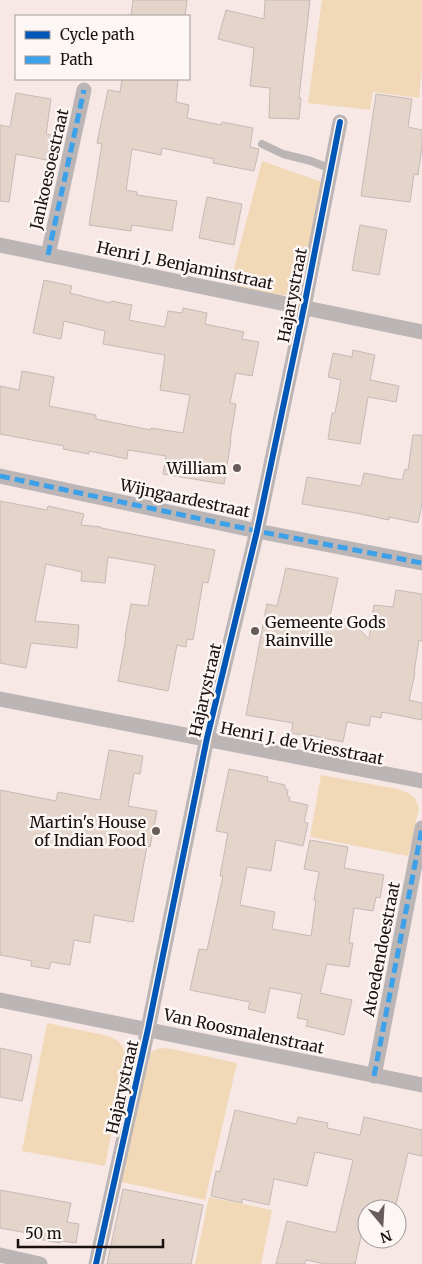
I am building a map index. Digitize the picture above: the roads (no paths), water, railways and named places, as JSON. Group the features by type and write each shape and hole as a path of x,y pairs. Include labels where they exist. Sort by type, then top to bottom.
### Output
{"street":[{"name":"Jankoesoestraat","path":"48,255 84,90"},
{"name":"Hajarystraat","path":"96,1264 148,1029 207,738 257,531 304,307 340,122"},
{"name":"Henri J. Benjaminstraat","path":"0,245 422,332"},
{"name":"Wijngaardestraat","path":"0,476 257,531 422,563"},
{"name":"Henri J. de Vriesstraat","path":"0,699 422,781"},
{"name":"Atoedendoestraat","path":"374,1076 422,828"},
{"name":"Van Roosmalenstraat","path":"0,1000 422,1085"},
{"path":"0,1255 40,1264"}],"lane":[{"path":"262,144 283,154 311,161 331,169"}],"place":[{"name":"William","path":"237,468"},
{"name":"Gemeente Gods Rainville","path":"255,631"},
{"name":"Martin's House of Indian Food","path":"156,831"}]}
